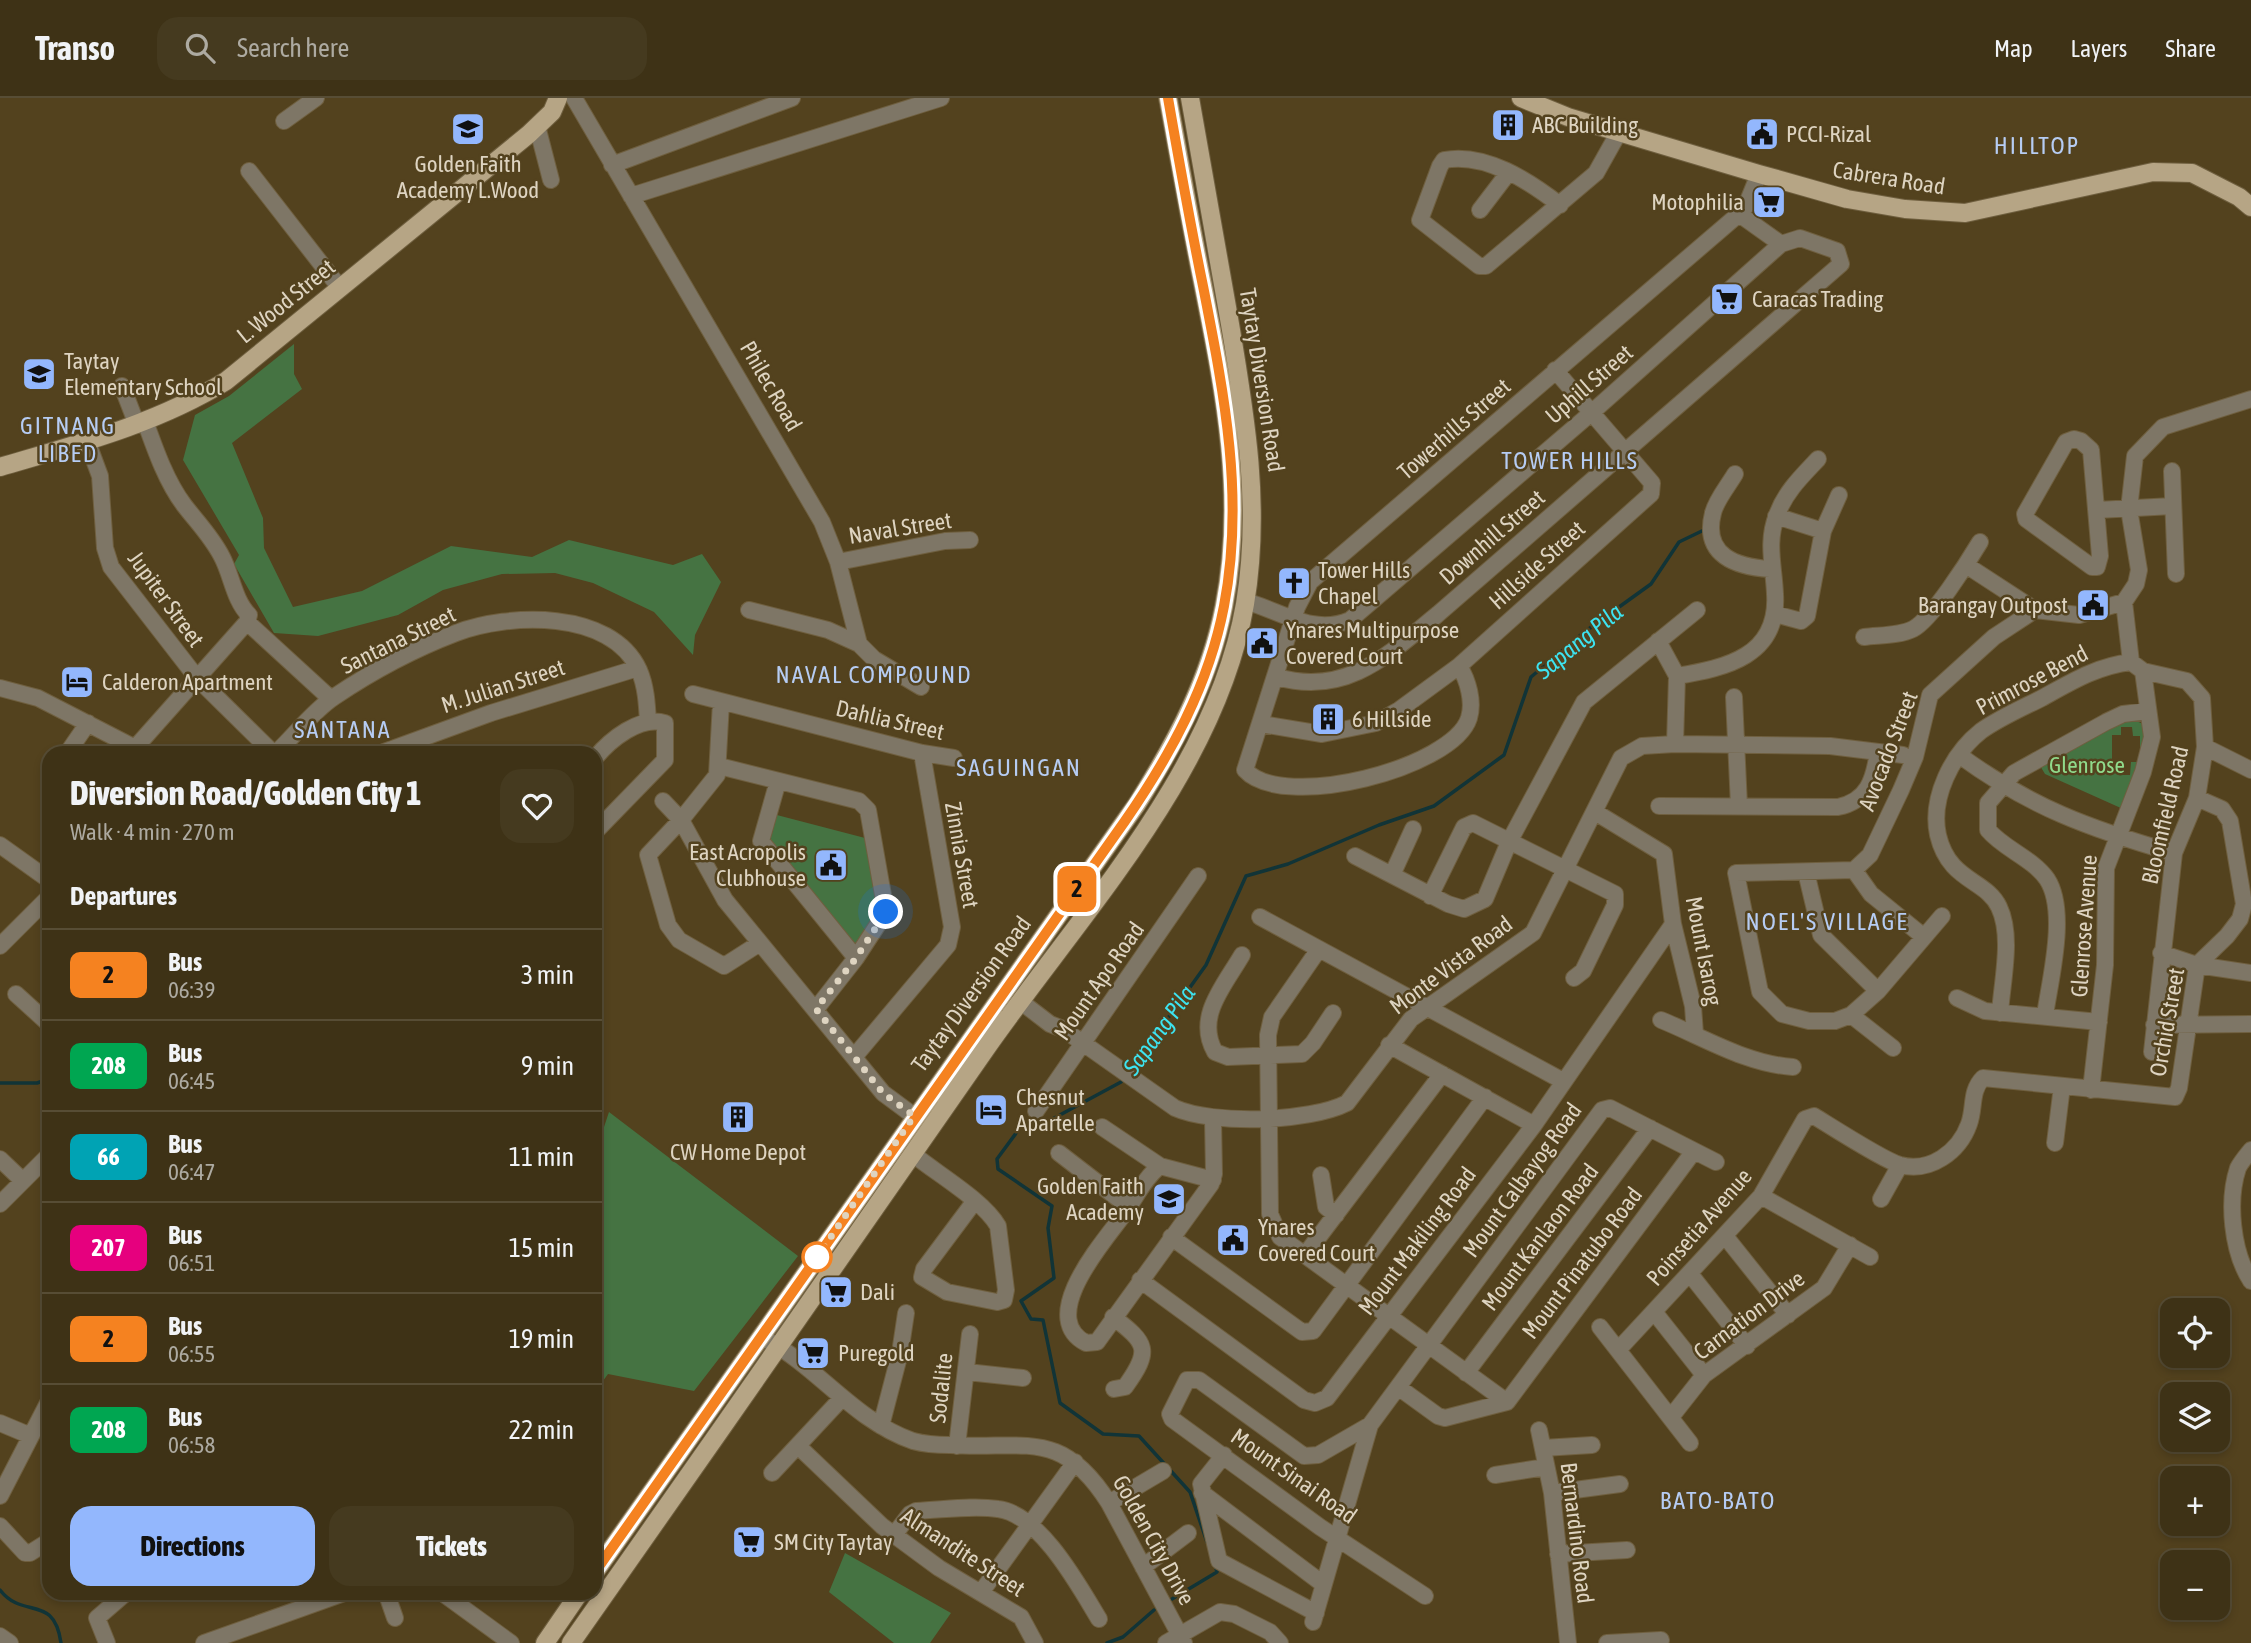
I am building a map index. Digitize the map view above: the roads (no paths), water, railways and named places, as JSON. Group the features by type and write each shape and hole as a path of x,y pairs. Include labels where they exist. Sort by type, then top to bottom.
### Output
{"main road":[{"name":"L. Wood Street","path":"0,467 143,424 226,381 572,98"},
{"name":"Taytay Diversion Road","path":"602,1562 914,1116 1113,838 1175,743 1213,649 1226,596 1234,493 1228,418 1168,98"},
{"name":"Taytay Diversion Road","path":"602,1599 1023,997 1138,839 1192,753 1230,661 1245,601 1252,545 1251,459 1190,98"},
{"name":"Cabrera Road","path":"1521,98 1569,117 1847,199 1924,212 1965,213 2119,177 2153,172 2192,173 2239,197 2251,207"},
{"path":"1184,190 1205,186"},
{"path":"1226,596 1245,601"},
{"path":"545,1643 575,1600"},
{"name":"Taytay Diversion Road","path":"571,1643 601,1600"}],"street":[{"path":"284,121 316,98"},
{"name":"Philec Road","path":"572,98 822,522 838,562 859,644"},
{"path":"612,165 792,98"},
{"path":"631,195 941,98"},
{"path":"537,127 551,180"},
{"path":"1560,205 1533,184 1508,172 1477,162 1444,160 1420,215 1422,224 1479,266 1486,266 1560,205 1599,169 1619,132"},
{"path":"249,171 341,288"},
{"path":"1480,209 1508,172"},
{"name":"Towerhills Street","path":"1459,666 1469,690 1469,719 1460,733 1414,761 1357,782 1325,786 1278,783 1256,777 1245,770 1245,763 1277,677 1301,597 1310,582 1740,214 1759,174"},
{"path":"1740,214 1782,244"},
{"name":"Downhill Street","path":"1277,677 1315,684 1363,670 1438,614 1840,264 1837,251 1808,239 1800,238 1782,244"},
{"name":"Uphill Street","path":"1245,601 1319,628 1350,620 1590,414 1782,244"},
{"path":"1555,370 1590,414 1625,451"},
{"path":"122,386 184,505 196,517 223,558 240,606 249,615 247,622 142,746"},
{"path":"1966,565 2035,610 2080,615 2124,602 2136,584 2139,570 2129,509 2135,456 2163,427 2251,399"},
{"name":"Jupiter Street","path":"87,441 100,476 104,548 111,567 197,678 268,746"},
{"path":"2081,441 2091,450 2097,510 2100,562 2097,567 2092,567 2026,519 2025,510 2066,442 2081,441"},
{"name":"Hillside Street","path":"1261,724 1322,734 1376,723 1399,710 1459,666 1651,494 1652,483 1625,451"},
{"path":"1677,676 1713,670 1748,656 1775,614 1775,592 1770,569 1776,516 1793,486 1818,459"},
{"path":"2172,471 2176,574"},
{"path":"1735,474 1713,512 1714,538 1719,550 1730,562 1744,568 1770,569"},
{"path":"1775,614 1801,621 1807,616 1823,531 1839,495"},
{"path":"2097,510 2173,506"},
{"path":"1776,516 1823,531"},
{"name":"Naval Street","path":"838,562 945,541 970,540"},
{"path":"1864,637 1904,632 1920,624 1966,565 1980,542"},
{"name":"Glenrose Avenue","path":"2091,1090 2105,965 2106,868 2116,836 2149,756 2152,737 2124,602"},
{"path":"750,610 828,630 859,644 874,659 921,687"},
{"path":"1355,856 1430,896 1464,909 1485,899 1509,842 1584,702 1698,610"},
{"name":"Avocado Street","path":"1854,870 1870,855 1901,790 1915,757 1930,695 1994,637 2035,610"},
{"name":"Santana Street","path":"280,746 331,699 368,676 457,632 511,621 582,625 607,635 638,668"},
{"path":"247,622 331,699"},
{"path":"1658,641 1677,676 1675,744"},
{"name":"Bloomfield Road","path":"2137,667 2187,681 2203,698 2205,747 2197,798 2174,853 2174,890 2161,953 2152,1052"},
{"name":"Primrose Bend","path":"2000,1013 2005,933 2003,917 1991,897 1957,873 1939,838 1936,821 1943,785 1959,755 1980,732 1998,721 2087,673 2137,667"},
{"path":"638,668 645,687 648,722"},
{"name":"M. Julian Street","path":"400,746 452,726 638,668"},
{"path":"0,688 38,698 131,746"},
{"name":"Dahlia Street","path":"693,694 922,753 954,758"},
{"path":"1734,697 1740,806"},
{"path":"721,702 719,766 713,783 648,855 668,925 678,940 724,966 760,943"},
{"path":"2045,1015 2057,931 2053,901 2047,880 1988,830 1988,803 2000,785 2014,773 2123,714 2148,711"},
{"path":"602,751 630,728 648,722 665,723 665,760 602,825"},
{"path":"72,746 88,723"},
{"name":"Monte Vista Road","path":"1023,997 1050,1024 1063,1029 1175,1108 1213,1119 1267,1118 1326,1111 1347,1103 1389,1045 1425,1007 1533,933 1621,758 1628,751 1642,746 1675,744 1830,746 1903,755"},
{"path":"2205,747 2251,770"},
{"path":"1659,806 1838,807 1854,804 1864,793 1875,770 1878,752"},
{"name":"Zinnia Street","path":"854,1057 948,945 951,937 952,927 922,753"},
{"path":"1959,755 2000,785 2076,823 2174,853"},
{"path":"719,766 859,801 869,810 886,912 856,958 816,1009"},
{"path":"778,781 761,841 856,958"},
{"name":"Orchid Street","path":"1900,1165 1939,1162 1955,1146 1969,1124 1975,1092 1983,1078 2175,1097 2197,965 2227,936 2240,919 2244,904 2230,821 2222,809 2197,798"},
{"path":"663,801 681,820 725,900 883,1093 914,1116"},
{"name":"Mount Isarog","path":"1595,812 1664,854 1672,925 1693,1006 1695,1034 1752,1058 1793,1067"},
{"path":"1430,896 1468,824 1473,823 1615,894 1616,900 1583,971 1574,978"},
{"path":"1392,875 1413,829"},
{"path":"1923,845 1939,838"},
{"path":"0,845 42,875"},
{"path":"1924,937 1871,894 1854,870 1736,873 1755,978 1760,992 1782,1014 1809,1021 1835,1021 1851,1015 1878,991 1942,916"},
{"path":"1806,872 1821,934 1878,991"},
{"name":"Mount Apo Road","path":"1036,1111 1198,876"},
{"path":"0,946 42,911"},
{"path":"1260,917 1563,1081"},
{"name":"Mount Makiling Road","path":"1140,1280 1304,1400 1315,1404 1327,1398 1534,1125 1672,925"},
{"path":"1319,949 1272,1017 1265,1056 1270,1214 1280,1237 1507,1402"},
{"path":"2161,953 2197,965 2251,973"},
{"path":"1242,956 1208,1013 1207,1038 1215,1052 1228,1056 1302,1054 1313,1044 1333,1013"},
{"path":"16,993 42,1017"},
{"path":"1957,998 1970,1006 2000,1013 2099,1022"},
{"path":"1851,1015 1893,1048"},
{"path":"1661,1020 1695,1034"},
{"path":"2154,1025 2251,1024"},
{"path":"1389,1045 1534,1125"},
{"path":"1305,1255 1442,1073"},
{"path":"2055,1143 2062,1086"},
{"path":"1171,1237 1302,1332 1313,1331 1485,1097"},
{"name":"Mount Calbayog Road","path":"1428,1345 1602,1110 1610,1108 1716,1162"},
{"name":"Poinsetia Avenue","path":"1618,1350 1761,1196 1805,1119 1814,1116 1900,1165"},
{"path":"1160,1166 1075,1282 1070,1302 1073,1332 1086,1343 1097,1342 1213,1180 1213,1119"},
{"path":"1102,1127 1160,1166 1213,1180"},
{"name":"Mount Kanlaon Road","path":"1466,1373 1650,1128"},
{"path":"2251,1150 2239,1167 2233,1215 2239,1259 2251,1281"},
{"name":"Mount Pinatubo Road","path":"1507,1402 1694,1151"},
{"path":"1059,1153 1129,1207"},
{"path":"913,1154 974,1202 993,1218 998,1226 1006,1290 1004,1300 997,1302 947,1292 922,1277 923,1269 974,1202"},
{"path":"0,1159 23,1181"},
{"path":"0,1204 42,1162"},
{"path":"1881,1199 1900,1165"},
{"path":"1321,1175 1326,1207 1336,1215"},
{"path":"1761,1196 1870,1258"},
{"path":"1725,1236 1788,1315"},
{"name":"Carnation Drive","path":"1671,1417 1704,1375 1824,1288 1850,1245"},
{"path":"1690,1274 1747,1346"},
{"path":"881,1426 900,1353 906,1312"},
{"path":"1655,1312 1704,1375"},
{"path":"1113,1317 1141,1341 1144,1348 1138,1367 1125,1387 1114,1389"},
{"path":"1600,1327 1690,1443"},
{"name":"Sodalite","path":"957,1446 970,1334"},
{"name":"Golden City Drive","path":"761,1337 779,1346 881,1426 914,1441 957,1446 1034,1444 1060,1452 1075,1462 1095,1480 1183,1638"},
{"path":"1224,1455 1202,1480 1202,1493 1219,1561 1314,1618 1370,1425 1428,1345"},
{"path":"967,1372 1023,1378"},
{"name":"Mount Sinai Road","path":"1370,1425 1318,1455 1304,1456 1199,1380 1187,1380 1171,1407 1172,1419 1320,1527 1337,1535 1425,1596"},
{"path":"1398,1387 1438,1416 1445,1418 1507,1402"},
{"path":"772,1473 842,1398"},
{"path":"0,1496 42,1415"},
{"path":"0,1423 31,1436"},
{"name":"Bernardino Road","path":"1539,1430 1552,1493 1568,1643"},
{"path":"1543,1448 1592,1445"},
{"name":"Almandite Street","path":"797,1446 894,1535 939,1567 1021,1617 1035,1643"},
{"path":"982,1591 1075,1462"},
{"path":"1495,1475 1546,1467"},
{"path":"1109,1503 1163,1471"},
{"path":"1552,1493 1620,1484"},
{"path":"1202,1493 1324,1584"},
{"path":"894,1535 910,1514 916,1511 997,1508 1030,1526 1056,1550 1099,1619"},
{"path":"0,1526 25,1553 42,1545"},
{"path":"1143,1567 1188,1533"},
{"path":"1558,1554 1627,1550"},
{"path":"107,1643 97,1618 118,1600"},
{"path":"204,1643 325,1600"},
{"path":"389,1600 395,1618"},
{"path":"452,1600 510,1643"},
{"path":"1167,1643 1183,1638 1220,1612 1227,1612 1270,1632 1278,1642"},
{"path":"0,1636 10,1643"},
{"path":"1607,1643 1661,1640"}],"waterway":[{"name":"Sapang Pila","path":"1130,1071 1206,965 1246,876 1288,864 1379,825 1434,806 1504,755 1531,677 1583,633 1651,584 1679,542 1706,529"},
{"name":"Sapang Pila","path":"1125,1077 1121,1082 1045,1123 1022,1125 997,1159 998,1169 1052,1206 1048,1228 1054,1278 1021,1301 1031,1319 1043,1320 1060,1403 1103,1434 1139,1436 1190,1492 1207,1542"},
{"path":"0,1083 42,1081"},
{"name":"Sapang Pila","path":"1172,1599 1217,1572 1215,1565"},
{"name":"Sapang Pila","path":"0,1590 18,1604 45,1612 52,1618 61,1643"},
{"name":"Sapang Pila","path":"1107,1643 1123,1637 1154,1610"}],"place":[{"name":"ABC Building","path":"1508,125"},
{"name":"Golden Faith Academy L.Wood","path":"468,129"},
{"name":"PCCI-Rizal","path":"1762,134"},
{"name":"Motophilia","path":"1769,202"},
{"name":"Caracas Trading","path":"1727,299"},
{"name":"Taytay Elementary School","path":"39,374"},
{"name":"Tower Hills Chapel","path":"1294,583"},
{"name":"Barangay Outpost","path":"2093,605"},
{"name":"Ynares Multipurpose Covered Court","path":"1262,643"},
{"name":"Calderon Apartment","path":"77,682"},
{"name":"6 Hillside","path":"1328,719"},
{"name":"East Acropolis Clubhouse","path":"831,865"},
{"name":"Chesnut Apartelle","path":"991,1110"},
{"name":"CW Home Depot","path":"738,1117"},
{"name":"Golden Faith Academy","path":"1169,1199"},
{"name":"Ynares Covered Court","path":"1233,1240"},
{"name":"Dali","path":"836,1292"},
{"name":"Puregold","path":"813,1353"},
{"name":"SM City Taytay","path":"749,1542"}],"district":[{"name":"HILLTOP","path":"2037,145"},
{"name":"GITNANG LIBED","path":"68,439"},
{"name":"TOWER HILLS","path":"1570,460"},
{"name":"NAVAL COMPOUND","path":"874,674"},
{"name":"SANTANA","path":"343,729"},
{"name":"SAGUINGAN","path":"1019,767"},
{"name":"NOEL'S VILLAGE","path":"1827,921"},
{"name":"BATO-BATO","path":"1718,1500"}],"park label":[{"name":"Glenrose","path":"2087,765"}]}
